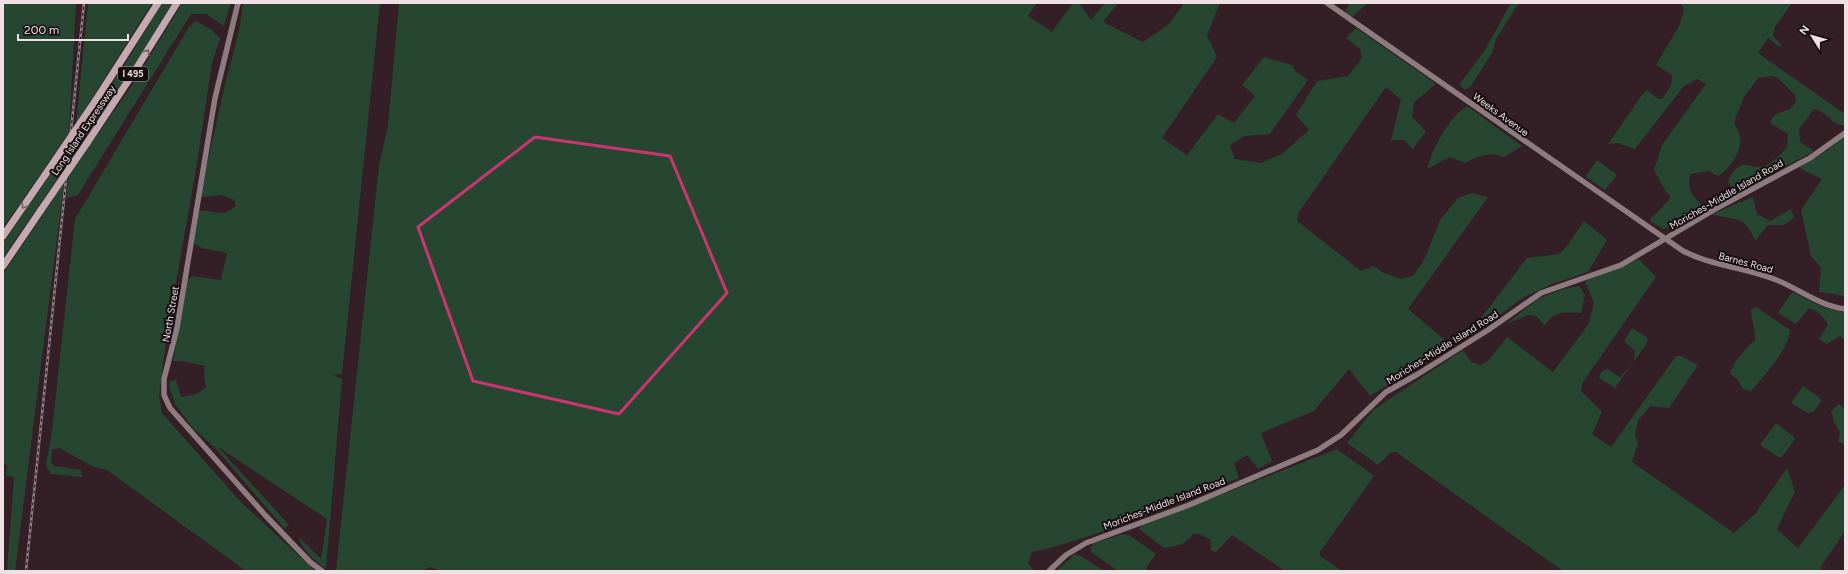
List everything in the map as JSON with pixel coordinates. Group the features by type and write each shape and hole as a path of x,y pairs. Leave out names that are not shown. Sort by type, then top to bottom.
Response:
{"highway":[{"name":"Long Island Expressway","path":"3,236 96,100 158,3"},
{"name":"Long Island Expressway","path":"3,266 136,69 177,3"}],"street":[{"name":"North Street","path":"238,3 215,98 178,328 163,387 166,400 178,418 265,515 306,557 322,571"},
{"name":"Weeks Avenue","path":"1327,3 1665,239"},
{"name":"Moriches-Middle Island Road","path":"1050,571 1066,555 1086,543 1189,505 1308,456 1341,435 1386,392 1418,374 1488,330 1536,296 1621,265 1717,208 1813,155 1845,133"},
{"name":"Barnes Road","path":"1665,239 1691,255 1720,265 1773,279 1819,302 1845,309"}],"highlighted area":[{"path":"535,137 670,156 727,293 619,414 473,381 418,227"}],"green space":[{"path":"3,3 76,3 69,133 3,228"},
{"path":"88,3 152,3 76,124"},
{"path":"162,3 173,3 154,36 71,159 73,141 122,69"},
{"path":"182,3 231,3 224,26 206,14 191,14 78,195 66,198 69,175 133,84"},
{"path":"243,3 380,3 342,374 333,375 342,379 326,568 308,554 302,546 298,536 321,559 327,519 218,447 289,525 284,528 216,449 192,427 175,404 169,386 170,381 176,380 181,397 196,394 206,388 204,376 205,366 182,361 173,361 188,279 193,276 221,280 227,253 202,248 194,244 199,211 222,213 231,210 236,206 234,200 222,195 201,197 225,84 239,31"},
{"path":"399,3 1037,3 1028,16 1052,32 1073,3 1079,3 1091,20 1105,3 1118,3 1103,22 1143,42 1169,24 1184,3 1220,3 1207,35 1217,57 1162,138 1187,155 1218,114 1234,123 1255,96 1242,85 1264,57 1292,65 1296,72 1308,80 1270,134 1244,136 1230,145 1235,159 1261,163 1282,154 1309,130 1296,115 1317,81 1348,76 1362,58 1360,49 1346,38 1356,28 1436,84 1414,102 1412,117 1426,131 1413,149 1404,140 1391,140 1401,100 1386,87 1299,212 1297,221 1361,271 1374,266 1382,272 1401,279 1414,275 1425,258 1440,220 1458,198 1472,193 1488,197 1408,309 1447,342 1443,349 1370,396 1349,369 1314,411 1261,433 1272,461 1258,469 1247,455 1234,463 1239,478 1111,528 1032,552 1028,563 1034,571 441,571 430,567 421,571 336,571 379,165 388,126"},
{"path":"1350,3 1368,3 1352,17 1345,12"},
{"path":"1511,3 1519,3 1496,39 1492,53 1471,86 1465,90 1459,85 1485,50"},
{"path":"1681,3 1792,3 1775,27 1773,36 1782,46 1780,47 1768,38 1758,53 1845,114 1845,126 1837,124 1822,112 1814,109 1799,129 1800,142 1814,151 1739,191 1736,191 1728,183 1731,175 1738,167 1742,165 1760,167 1768,165 1787,147 1788,134 1770,123 1775,115 1789,110 1796,102 1795,95 1778,78 1771,76 1758,78 1744,97 1734,122 1740,135 1740,142 1737,153 1731,164 1718,176 1709,171 1691,174 1689,180 1690,189 1694,197 1705,208 1688,222 1663,229 1651,222 1650,218 1658,212 1671,197 1666,192 1654,170 1662,145 1706,84 1697,79 1684,86 1635,149 1618,143 1608,144 1647,90 1657,98 1662,99 1670,87 1672,75 1656,65 1679,26 1684,10"},
{"path":"196,21 212,30 220,39 212,63 196,169 167,334 159,395 162,413 239,500 315,571 246,571 107,470 94,467 59,448 52,450 51,463 55,466 81,470 82,477 51,474 46,466 52,431 75,219 189,27"},
{"path":"1467,106 1522,146 1504,157 1489,154 1465,163 1450,157 1427,169 1442,134 1460,111"},
{"path":"1845,135 1845,296 1819,292 1821,268 1811,256 1801,210 1822,179 1801,169 1800,167 1828,150"},
{"path":"66,151 64,169 3,258 3,243"},
{"path":"1597,160 1616,174 1615,178 1605,190 1586,177"},
{"path":"64,183 15,571 7,571 14,477 6,476 7,466 3,462 3,274"},
{"path":"1753,197 1757,214 1770,221 1791,209 1794,218 1784,225 1768,225 1755,241 1751,232 1743,222 1712,214"},
{"path":"1584,221 1607,240 1588,272 1552,284 1524,297 1476,332 1474,327 1527,258 1559,254 1567,246"},
{"path":"1639,259 1656,277 1583,382 1581,391 1602,412 1592,434 1611,447 1676,356 1681,356 1698,365 1669,408 1650,406 1638,421 1635,435 1638,443 1632,462 1734,533 1755,514 1787,468 1795,492 1777,529 1798,548 1845,485 1845,531 1820,568 1823,571 1563,571 1396,452 1391,452 1378,465 1347,443 1373,410 1463,350 1471,362 1481,365 1489,360 1507,337 1553,372 1588,325 1594,303 1585,281"},
{"path":"1579,286 1585,295 1581,313 1558,314 1550,319 1541,330 1544,324 1536,316 1528,315 1506,324 1538,299 1563,289"},
{"path":"1792,292 1820,306 1845,313 1845,341 1840,336 1827,344 1819,339 1828,325 1823,316 1812,309 1809,308 1796,324 1778,313"},
{"path":"1756,307 1790,330 1789,337 1781,354 1751,391 1743,389 1737,379 1730,374 1740,356 1755,340 1751,309"},
{"path":"1632,328 1648,338 1647,343 1634,361 1635,351 1624,341"},
{"path":"1632,364 1615,388 1599,378 1601,372 1607,369 1620,377"},
{"path":"1803,386 1819,397 1821,402 1813,412 1808,413 1791,403"},
{"path":"1839,404 1845,409 1845,444 1838,442 1840,432 1834,422 1831,411"},
{"path":"1776,423 1795,439 1780,458 1760,445"},
{"path":"1337,449 1374,476 1320,552 1320,556 1342,571 1285,571 1232,535 1216,552 1211,550 1211,540 1200,534 1193,534 1184,543 1173,547 1164,548 1139,529 1141,526"},
{"path":"1123,534 1129,535 1156,554 1146,568 1148,571 1118,571 1091,552 1091,547 1094,543"},
{"path":"1075,554 1081,556 1104,571 1056,571"}],"railway":[{"path":"26,571 84,3"}]}
